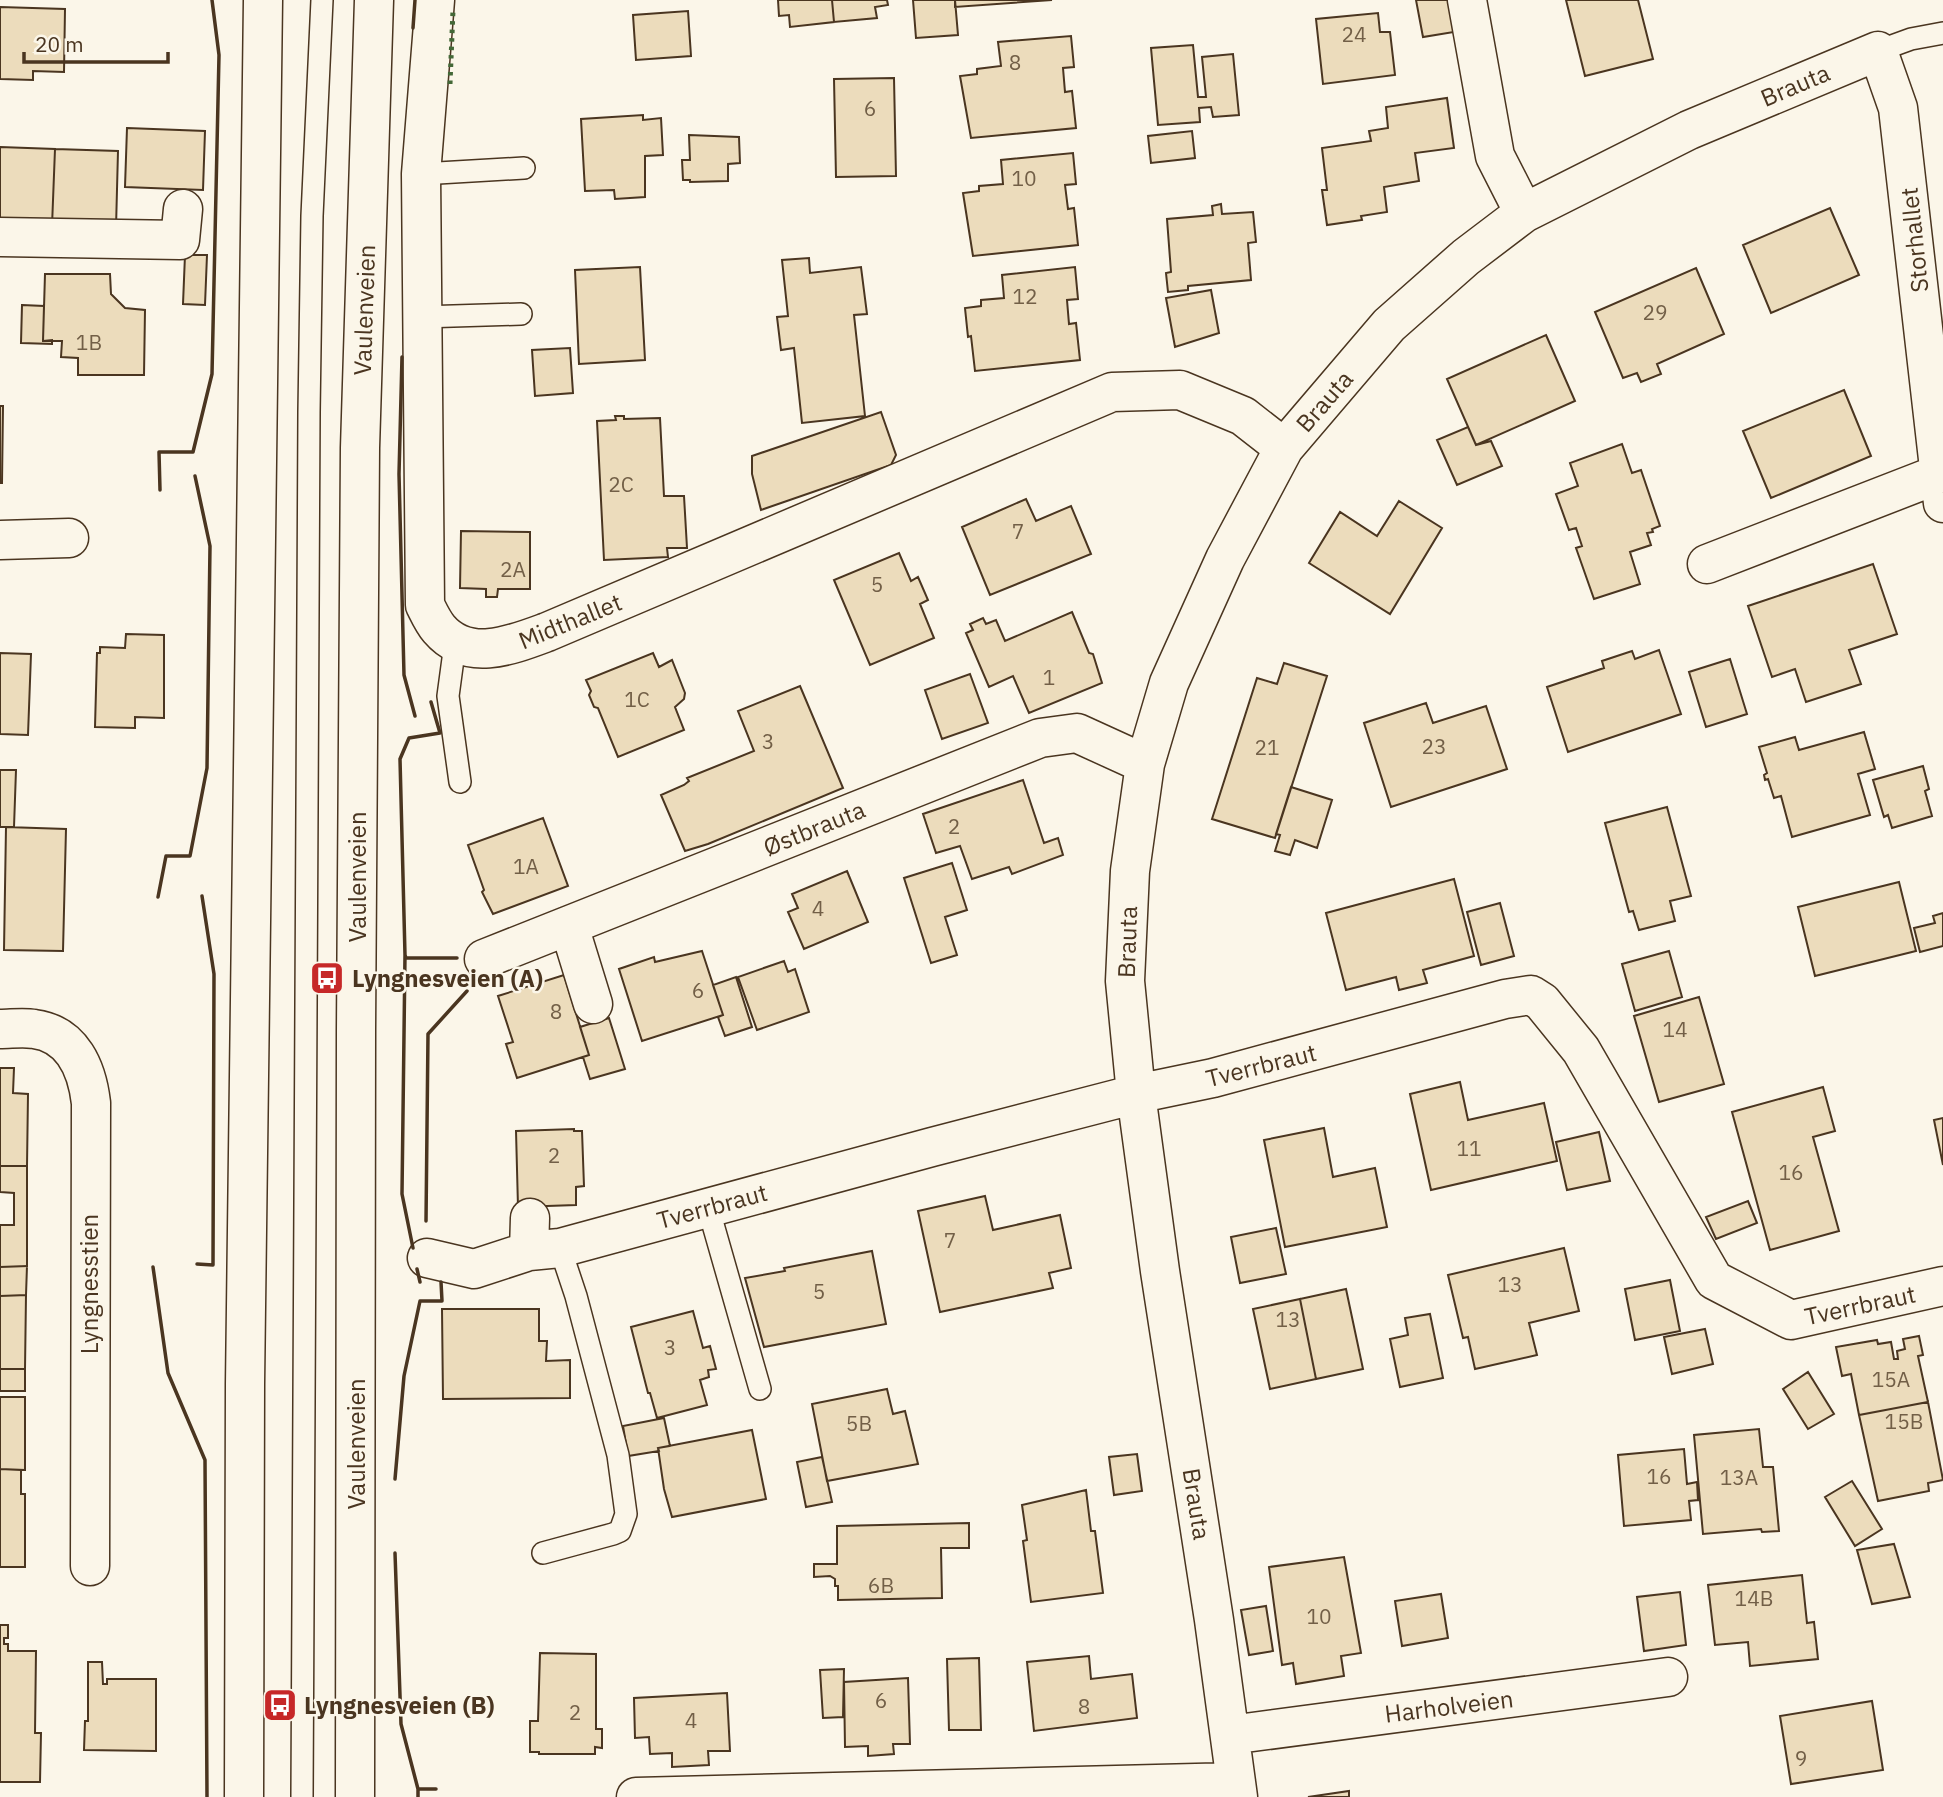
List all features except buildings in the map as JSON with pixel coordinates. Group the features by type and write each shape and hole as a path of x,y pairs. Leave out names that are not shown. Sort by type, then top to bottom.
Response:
{"street":[{"path":"244,1797 245,1384 263,0"},
{"name":"Vaulenveien","path":"355,1797 360,462 374,0"},
{"path":"435,0 421,174 425,605 438,628 455,644"},
{"path":"1467,0 1495,156 1524,213"},
{"name":"Brauta","path":"1237,1790 1136,1094 1125,981 1130,871 1145,764 1168,683 1225,559 1284,448 1389,325 1466,257 1524,213 1689,130 1878,51"},
{"name":"Storhallet","path":"1707,564 1941,488 1898,108 1878,51"},
{"path":"0,236 180,240 183,209"},
{"name":"Midthallet","path":"455,644 482,650 514,644 547,632 1112,392 1180,390 1243,416 1284,448"},
{"path":"0,540 69,538"},
{"name":"Østbrauta","path":"484,959 1040,738 1077,733 1145,764"},
{"path":"569,926 593,1003"},
{"name":"Tverrbraut","path":"427,1258 474,1269 540,1239 708,1207 1136,1094 1213,1078 1505,999 1531,995 1542,1002 1581,1050 1714,1280 1791,1320 1943,1286"},
{"name":"Lyngnesstien","path":"18,1029 56,1037 72,1049 83,1065 89,1083 90,1566"},
{"name":"Harholveien","path":"1230,1735 1668,1677"},
{"path":"636,1797 1237,1790"}],"lane":[{"path":"302,1797 309,412 312,216 322,0"},
{"path":"1878,51 1911,39 1943,33"},
{"path":"421,174 524,168"},
{"path":"421,317 521,314"},
{"path":"455,644 447,696 460,782"},
{"path":"708,1207 761,1389"},
{"path":"540,1239 576,1296 618,1455 626,1514 620,1531 543,1553"}],"hedge":[{"path":"450,84 453,10"}],"wall":[{"path":"160,490 159,452 193,452 212,374 219,55 212,0"},
{"path":"413,28 415,0"},
{"path":"402,357 399,474 404,675 415,716"},
{"path":"158,897 166,856 190,856 207,768 210,546 195,476"},
{"path":"413,1248 402,1194 405,955 400,759 409,738 440,733 431,702"},
{"path":"197,1264 213,1265 214,974 202,896"},
{"path":"405,955 406,958 457,958"},
{"path":"426,1221 428,1034 467,991"},
{"path":"153,1267 168,1373 205,1460 207,1797"},
{"path":"417,1269 420,1282"},
{"path":"395,1479 404,1376 420,1301 442,1301 441,1282"},
{"path":"395,1553 401,1724 418,1797"},
{"path":"418,1789 436,1789"}],"place":[{"name":"Lyngnesveien (A)","path":"327,978"},
{"name":"Lyngnesveien (B)","path":"280,1705"}]}
